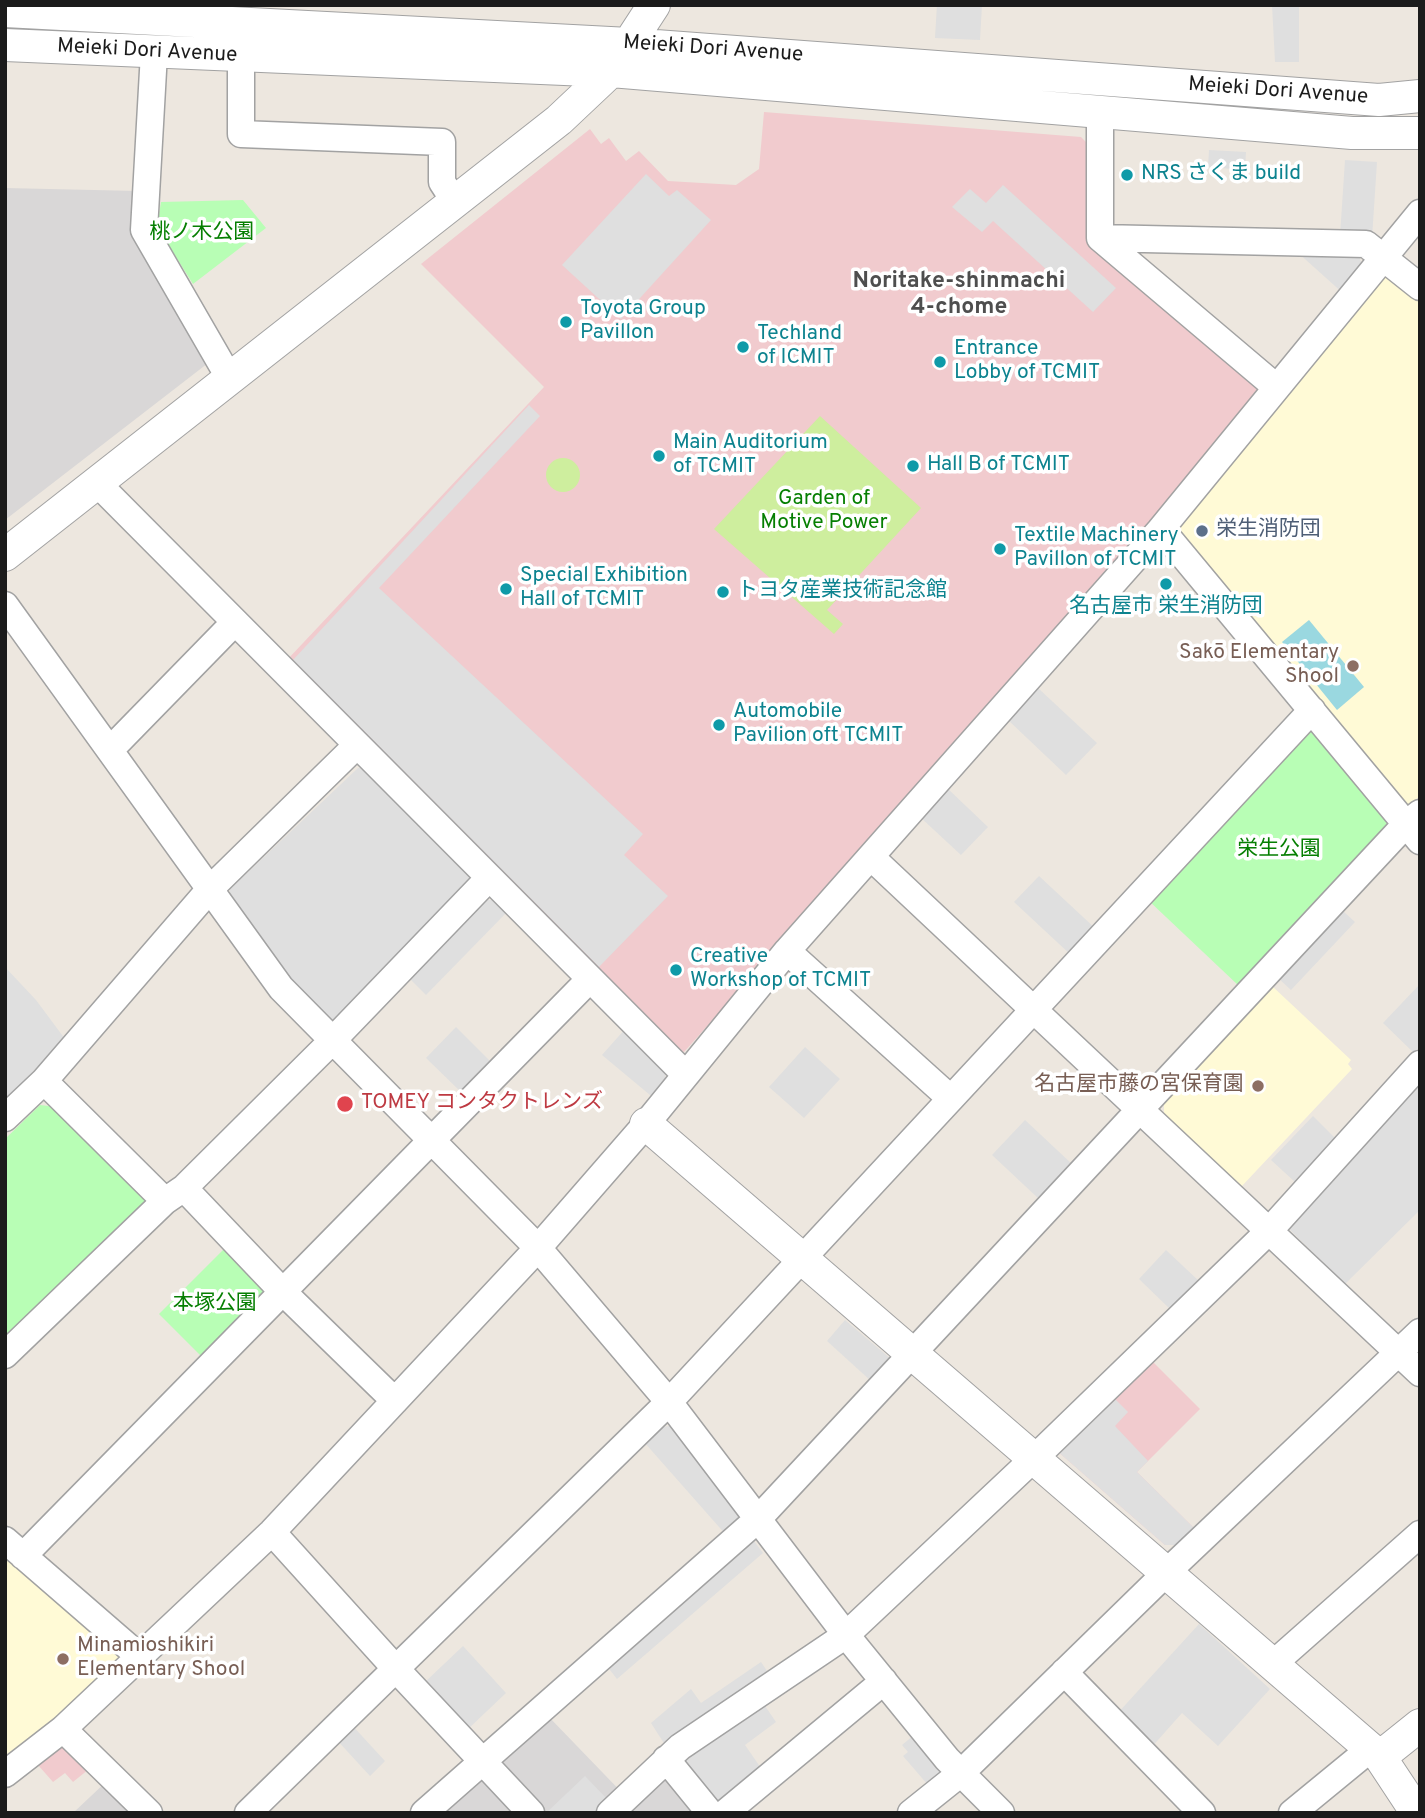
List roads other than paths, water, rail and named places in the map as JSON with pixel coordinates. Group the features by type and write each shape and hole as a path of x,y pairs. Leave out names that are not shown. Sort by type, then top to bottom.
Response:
{"street":[{"path":"5,555 559,120 611,71 654,5"},
{"name":"Meieki Dori Avenue","path":"5,11 315,16 629,44 1379,100 1420,96"},
{"name":"Meieki Dori Avenue","path":"5,45 611,71 1352,133 1420,134"},
{"path":"154,53 144,230 230,379"},
{"path":"241,56 241,134 442,142 442,182 455,201"},
{"path":"1100,113 1100,238 1276,387"},
{"path":"5,1774 63,1729 272,1532 538,1248 646,1124 787,951 1161,529 1420,212"},
{"path":"1100,238 1366,244 1420,287"},
{"path":"97,483 686,1075"},
{"path":"424,1813 758,1519 1140,1110 1415,826 1312,710 1161,529"},
{"path":"5,605 281,988 538,1248 669,1402 846,1635 947,1759 1000,1813"},
{"path":"110,750 234,622"},
{"path":"248,1813 669,1402 1312,710"},
{"path":"5,1118 44,1081 211,889 356,746"},
{"path":"871,858 1420,1373"},
{"path":"5,1355 333,1040 489,878"},
{"path":"787,951 950,1098"},
{"path":"140,1657 14,1548 283,1292 590,979"},
{"path":"610,1813 680,1747 846,1635 1269,1231 1420,1064"},
{"path":"44,1081 283,1292 395,1401"},
{"path":"646,1124 1375,1753 1418,1813"},
{"path":"911,1813 961,1773 1167,1572 1420,1332"},
{"path":"272,1532 531,1813"},
{"path":"1273,1664 1420,1534"},
{"path":"1064,1672 1202,1813"},
{"path":"725,1813 884,1681"},
{"path":"1292,1813 1375,1753 1420,1725"},
{"path":"63,1729 149,1813"},
{"path":"666,1759 710,1813"}],"water":[{"path":"1309,620 1364,687 1337,710 1282,642"}],"place":[{"name":"NRS さくま build","path":"1127,175"},
{"name":"Toyota Group Pavillon","path":"566,322"},
{"name":"Techland of ICMIT","path":"743,347"},
{"name":"Entrance Lobby of TCMIT","path":"940,362"},
{"name":"Main Auditorium of TCMIT","path":"659,456"},
{"name":"Hall B of TCMIT","path":"913,466"},
{"name":"栄生消防団","path":"1202,531"},
{"name":"Textile Machinery Pavillon of TCMIT","path":"1000,549"},
{"name":"名古屋市 栄生消防団","path":"1166,584"},
{"name":"Special Exhibition Hall of TCMIT","path":"506,589"},
{"name":"トヨタ産業技術記念館","path":"723,592"},
{"name":"Sakō Elementary Shool","path":"1353,666"},
{"name":"Automobile Pavilion oft TCMIT","path":"719,725"},
{"name":"Creative Workshop of TCMIT","path":"676,970"},
{"name":"名古屋市藤の宮保育園","path":"1258,1086"},
{"name":"TOMEY コンタクトレンズ","path":"345,1104"},
{"name":"Minamioshikiri Elementary Shool","path":"63,1659"}],"district":[{"name":"Noritake-shinmachi 4-chome","path":"959,295"}],"park label":[{"name":"桃ノ木公園","path":"202,234"},
{"name":"Garden of Motive Power","path":"824,512"},
{"name":"栄生公園","path":"1279,851"},
{"name":"本塚公園","path":"215,1305"}]}
